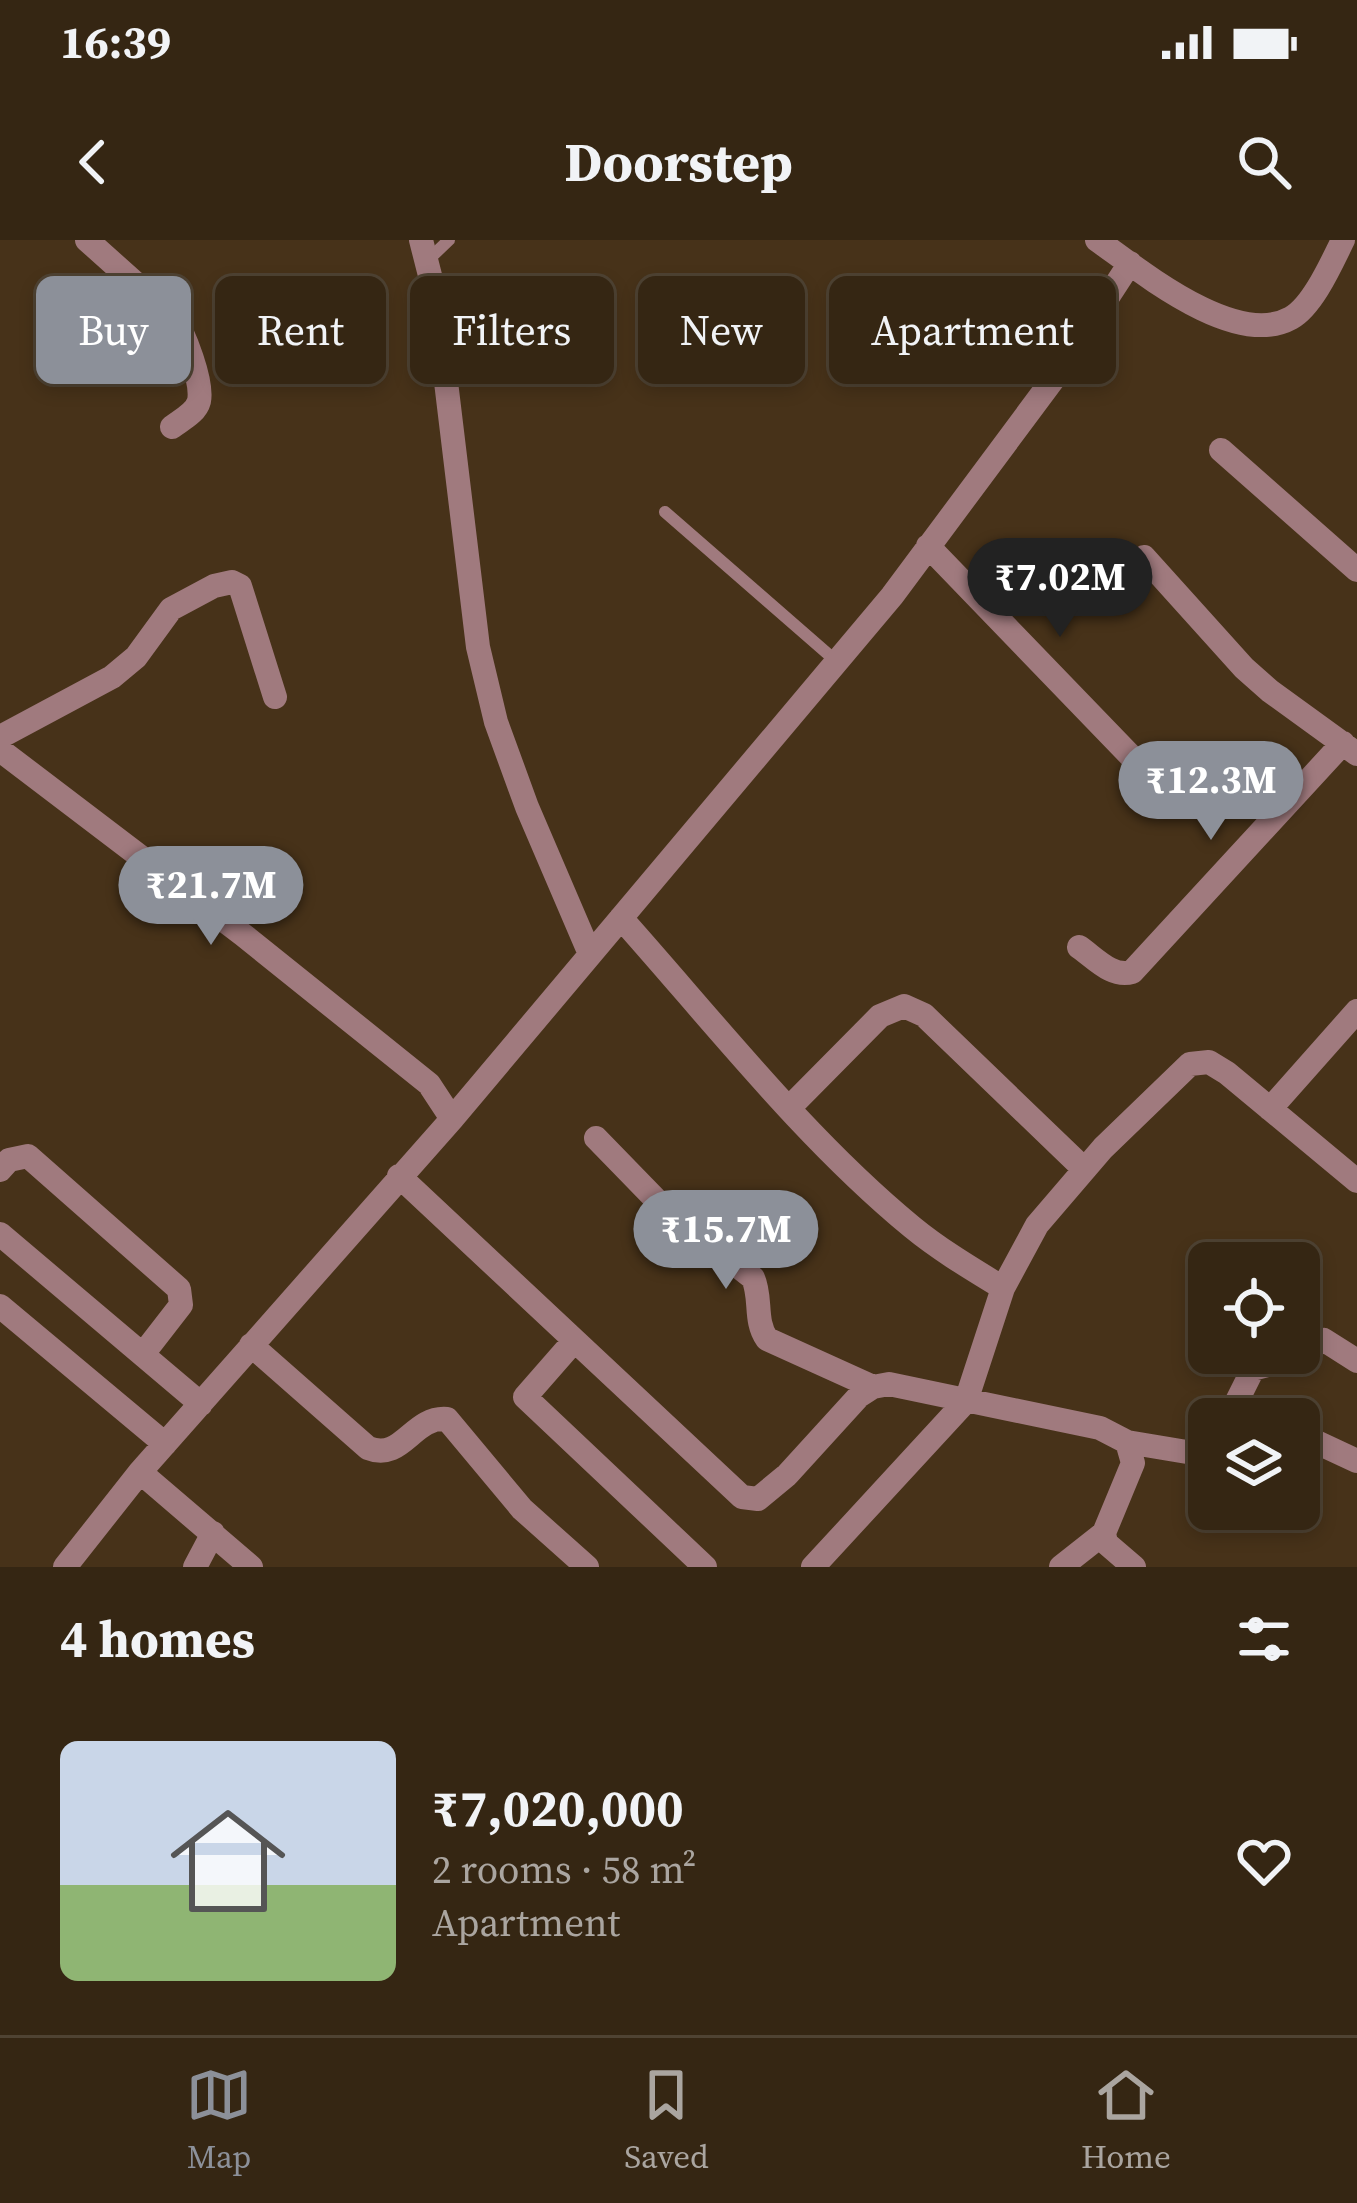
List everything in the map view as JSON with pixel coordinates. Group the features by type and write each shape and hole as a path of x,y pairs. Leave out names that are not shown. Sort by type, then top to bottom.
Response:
{"street":[{"path":"87,240 182,330 200,397 195,409 172,427"},
{"path":"1097,240 1207,314 1249,326 1291,318 1318,288 1343,240"},
{"path":"424,250 436,299 478,647 496,722 527,807 590,954"},
{"path":"65,1567 140,1472 452,1119 836,662 1064,366 1130,263"},
{"path":"1221,450 1357,570"},
{"path":"928,546 1148,775"},
{"path":"1079,947 1111,970 1132,973 1350,748 1244,668 1144,557"},
{"path":"0,737 112,677 136,658 171,609 232,581 240,586 275,697"},
{"path":"0,750 429,1084 452,1119"},
{"path":"621,918 790,1107 911,1226 1004,1288"},
{"path":"790,1107 880,1016 904,1006 924,1016 1084,1169"},
{"path":"1270,1109 1357,1011"},
{"path":"813,1567 966,1401 1004,1288 1037,1225 1084,1169 1190,1064 1200,1061 1217,1066 1357,1181"},
{"path":"596,1138 667,1211 745,1268 759,1290 760,1324 767,1339 874,1387"},
{"path":"0,1170 8,1160 28,1156 178,1288 181,1305 143,1354"},
{"path":"399,1176 742,1497 758,1499 787,1475 859,1396 889,1384 1100,1428 1127,1442 1188,1452"},
{"path":"0,1234 201,1404"},
{"path":"0,1306 165,1444"},
{"path":"1244,1398 1253,1369 1290,1360 1320,1340 1333,1343 1357,1361"},
{"path":"574,1341 525,1397 705,1567"},
{"path":"251,1345 368,1448 395,1450 423,1421 447,1418 522,1510 587,1567"},
{"path":"1061,1567 1104,1533 1133,1462 1127,1442"},
{"path":"1320,1444 1357,1461"},
{"path":"140,1472 251,1567"},
{"path":"195,1567 213,1533"},
{"path":"1104,1533 1106,1543 1134,1567"}],"lane":[{"path":"424,250 449,240"},
{"path":"665,512 836,662"}]}
